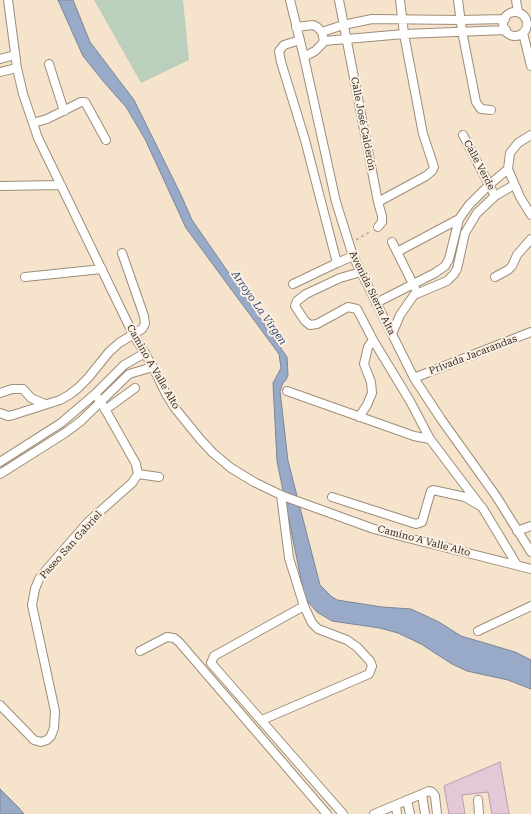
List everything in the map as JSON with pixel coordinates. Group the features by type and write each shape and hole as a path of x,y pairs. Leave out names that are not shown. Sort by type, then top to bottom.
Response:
{"street":[{"name":"Camino A Valle Alto","path":"8,0 16,68 38,138 133,334 153,367 174,407 204,443 231,468 254,482 282,496 374,529 517,564 531,569"},
{"name":"Avenida Sierra Alta","path":"290,0 336,202 353,256 414,378 445,425 496,496 531,552"},
{"name":"Calle José Calderón","path":"339,0 382,216 380,224"},
{"path":"378,202 426,176 432,171 434,166 424,134 404,34 400,0"},
{"path":"458,0 462,31 476,102 481,109 491,110"},
{"path":"516,0 518,12"},
{"path":"512,12 518,12 524,15 527,26 523,33 518,35 509,34 504,24 505,19 512,12"},
{"path":"322,32 343,25 372,19 505,19"},
{"path":"296,27 312,25 317,27 322,32 324,41"},
{"path":"304,57 315,51 324,41 404,34 506,30"},
{"path":"523,33 531,66"},
{"path":"300,40 284,45 280,52 281,62 305,140 337,263"},
{"path":"0,59 15,56"},
{"path":"49,64 64,111"},
{"path":"0,72 16,68"},
{"path":"33,123 47,119 81,102 85,102 106,140"},
{"name":"Calle Verde","path":"463,135 495,196"},
{"path":"531,135 518,143 514,148 510,154 508,169 514,185 531,215"},
{"path":"397,252 458,219 469,205 489,185 508,169"},
{"path":"0,186 61,185"},
{"path":"392,334 405,306 411,298 417,293 447,281 454,274 459,261 463,240 468,227 477,213 495,196 514,185"},
{"path":"376,303 441,270 445,266 449,259 458,219"},
{"path":"495,277 512,266 517,256 531,239"},
{"path":"392,242 417,293"},
{"path":"0,413 8,416 13,415 60,400 78,388 109,352 142,329 145,324 122,253"},
{"path":"293,284 353,256"},
{"path":"449,259 459,261"},
{"path":"25,277 102,269"},
{"path":"361,272 340,278 306,294 297,301 295,306 305,321 313,325 348,308 357,309 373,340 410,401 430,439 482,508 517,564"},
{"name":"Privada Jacarandas","path":"414,378 531,332"},
{"path":"359,417 367,405 372,393 371,382 364,364 368,348 373,340"},
{"path":"0,462 61,423 95,394 124,365 145,353"},
{"path":"124,365 129,374"},
{"path":"0,474 65,433 81,421 129,374 153,367"},
{"path":"106,410 136,388"},
{"path":"0,393 12,389 23,389 31,398 44,404"},
{"path":"287,391 414,436 430,439"},
{"path":"95,394 106,410 136,464 138,474 159,477"},
{"path":"37,438 42,447"},
{"name":"Paseo San Gabriel","path":"0,705 34,740 41,742 47,740 51,736 54,728 55,711 32,605 35,589 39,579 88,522 132,483 138,474"},
{"path":"332,497 416,524 422,522 431,492 433,490 465,497 482,508"},
{"path":"262,720 369,674 372,666 370,661 357,647 347,640 318,629 312,623 304,606 289,558 282,496"},
{"path":"517,531 531,526"},
{"path":"304,606 214,656 211,663 343,814"},
{"path":"478,631 531,606"},
{"path":"140,651 167,637 174,638 179,642 327,814"},
{"path":"374,814 385,812 396,805 429,791 435,796 437,814"},
{"path":"422,794 425,814"},
{"path":"407,800 410,814"},
{"path":"478,800 479,814"},
{"path":"396,805 398,814"}],"path":[{"path":"349,244 380,224"}],"green space":[{"path":"94,0 183,0 189,60 141,83"}],"water":[{"path":"58,0 73,0 90,42 134,100 192,220 287,357 288,375 280,391 288,461 320,585 337,600 382,607 411,609 439,622 461,636 515,652 531,660 531,689 508,680 467,671 452,664 421,644 398,633 380,628 332,621 317,612 308,602 304,594 277,461 273,383 281,368 279,354 186,228 145,139 126,107 83,56"},
{"path":"0,789 18,807 24,814 0,814"}],"building":[{"path":"500,762 509,814 492,814 488,792 462,795 465,814 449,814 444,786"}],"water label":[{"name":"Arroyo La Virgen","path":"259,308"}]}
